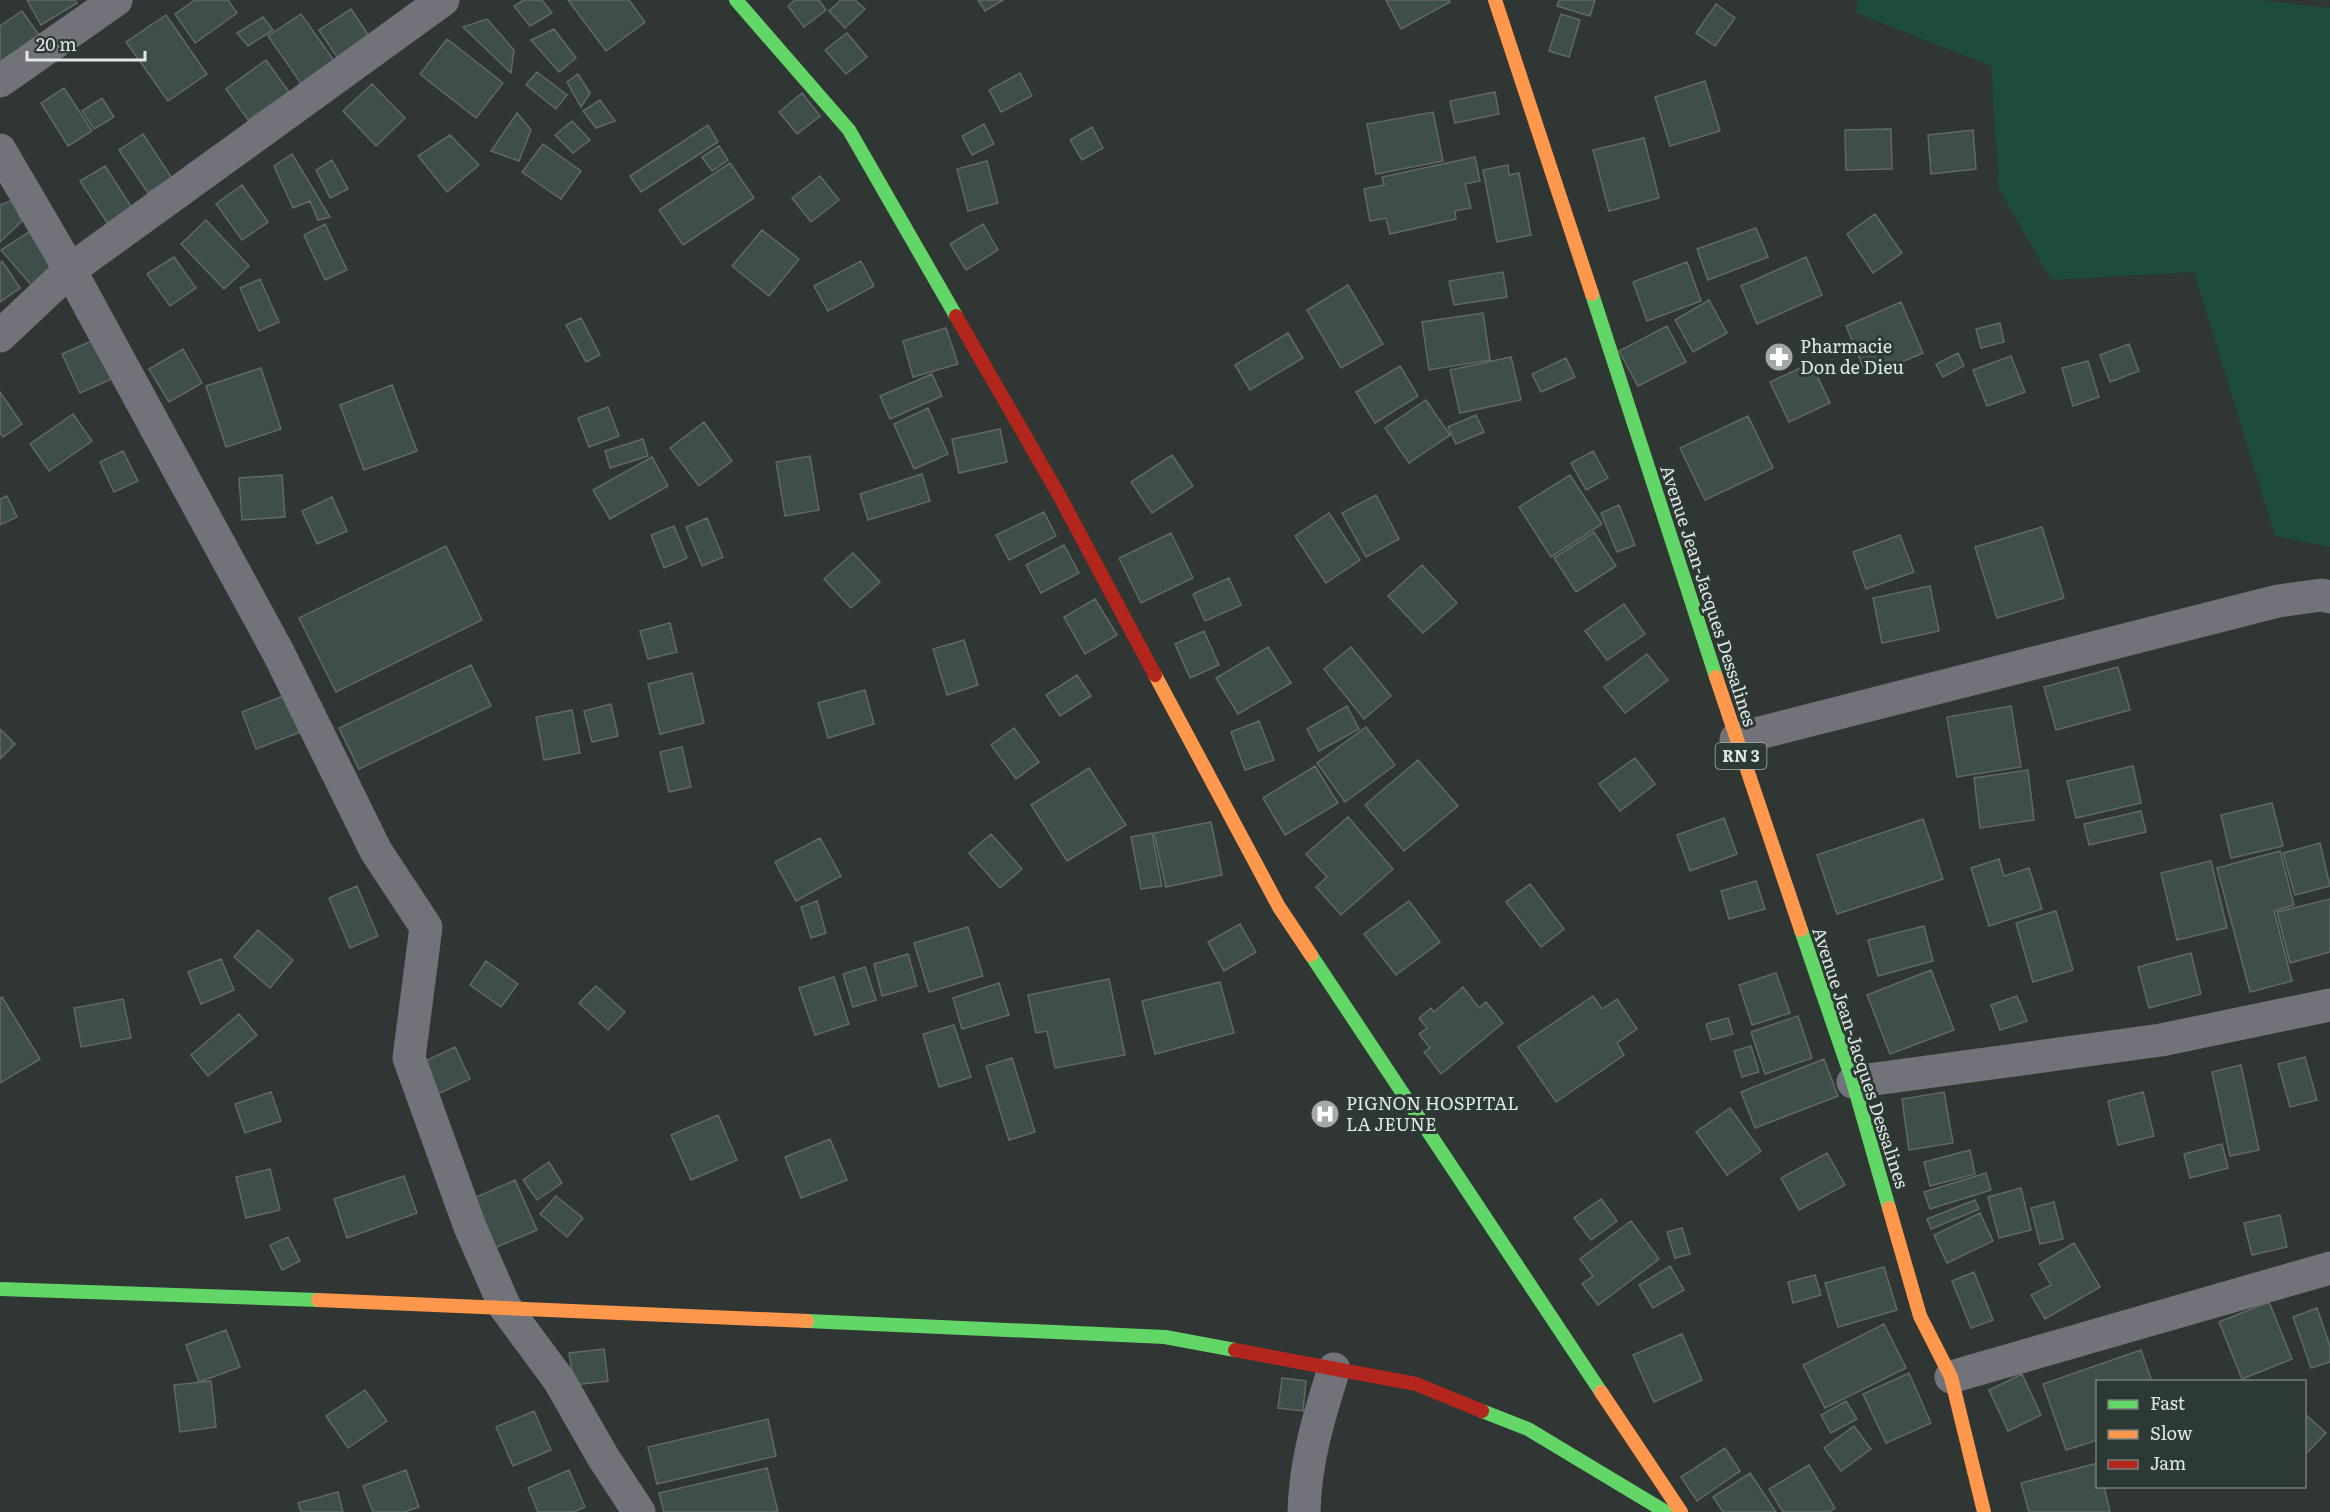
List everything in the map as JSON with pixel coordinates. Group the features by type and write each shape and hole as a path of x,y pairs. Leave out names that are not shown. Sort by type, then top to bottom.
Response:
{"street":[{"path":"0,81 116,0"},
{"path":"0,336 70,270 443,0"},
{"path":"736,0 849,130 1059,495 1280,907 1681,1512"},
{"name":"Avenue Jean-Jacques Dessalines","path":"1502,3 1736,740 1853,1082 1920,1316 1951,1377 1984,1512"},
{"path":"0,150 70,270 278,652 376,851 426,927 409,1058 470,1227 505,1307 559,1380 603,1457 639,1512"},
{"path":"1736,740 2278,601 2322,595 2330,597"},
{"path":"1853,1082 2161,1040 2330,1005"},
{"path":"1951,1377 2330,1268"},
{"path":"0,1289 505,1307 1165,1337 1416,1384 1528,1429 1666,1512"},
{"path":"1304,1512 1314,1430 1334,1369"}],"green space":[{"path":"1857,0 2260,0 2330,8 2330,547 2275,536 2194,272 2051,280 1999,189 1991,66 1856,13"}],"building":[{"path":"27,0 75,0 77,3 41,25"},
{"path":"195,0 228,0 237,13 195,43 175,14"},
{"path":"524,0 542,0 552,13 530,26 514,6"},
{"path":"568,0 629,0 645,22 606,51"},
{"path":"795,0 819,0 826,10 804,27 788,6"},
{"path":"841,0 855,0 865,9 845,28 829,11"},
{"path":"978,0 1003,0 985,11"},
{"path":"1386,0 1449,0 1450,2 1401,29"},
{"path":"1559,0 1595,0 1590,16 1557,6"},
{"path":"1716,4 1735,18 1715,46 1696,33"},
{"path":"351,9 369,36 337,57 319,30"},
{"path":"22,11 43,41 0,70 0,26"},
{"path":"301,14 335,62 302,85 268,36"},
{"path":"1561,14 1580,20 1569,57 1549,51"},
{"path":"166,15 207,74 168,101 126,42"},
{"path":"263,17 273,30 248,46 237,33"},
{"path":"487,19 514,50 511,73 463,27"},
{"path":"554,29 576,58 559,72 531,40"},
{"path":"847,33 867,57 846,74 825,50"},
{"path":"447,39 503,83 476,118 420,74"},
{"path":"266,60 289,92 248,120 226,89"},
{"path":"537,72 567,95 556,109 526,85"},
{"path":"1020,73 1032,96 1001,112 989,90"},
{"path":"578,74 590,93 581,107 567,82"},
{"path":"1705,81 1720,131 1670,146 1655,97"},
{"path":"372,84 405,118 376,146 343,111"},
{"path":"64,88 92,131 68,146 41,103"},
{"path":"1495,92 1499,114 1455,123 1450,101"},
{"path":"802,93 820,116 797,134 779,112"},
{"path":"102,98 114,117 94,129 82,111"},
{"path":"600,100 615,121 596,128 583,111"},
{"path":"1433,112 1443,161 1376,174 1367,124"},
{"path":"517,113 531,130 519,161 491,151"},
{"path":"572,121 590,140 573,153 555,135"},
{"path":"984,124 994,144 972,155 962,136"},
{"path":"708,125 718,142 641,192 630,176"},
{"path":"1092,127 1103,148 1082,160 1070,140"},
{"path":"1891,129 1892,169 1846,170 1845,130"},
{"path":"1973,130 1976,169 1931,174 1928,135"},
{"path":"143,134 172,178 148,193 119,150"},
{"path":"450,135 479,165 447,192 418,156"},
{"path":"1644,138 1659,198 1609,211 1593,150"},
{"path":"543,144 581,171 561,199 522,172"},
{"path":"719,146 728,160 712,171 702,157"},
{"path":"292,154 330,217 318,220 310,201 293,208 274,166"},
{"path":"1475,157 1480,181 1465,184 1471,208 1455,211 1456,219 1390,234 1386,218 1370,221 1364,189 1384,185 1382,177"},
{"path":"332,160 348,189 330,198 316,170"},
{"path":"987,161 998,203 968,211 957,169"},
{"path":"730,163 754,198 683,245 659,210"},
{"path":"1508,165 1509,175 1519,173 1531,235 1497,242 1483,170"},
{"path":"105,166 134,211 110,227 80,181"},
{"path":"820,176 839,200 811,222 792,198"},
{"path":"242,185 268,222 242,240 216,204"},
{"path":"13,200 22,221 0,242 0,205"},
{"path":"1875,214 1902,253 1873,273 1847,234"},
{"path":"206,220 249,266 224,289 181,244"},
{"path":"325,224 347,270 325,280 304,235"},
{"path":"983,224 998,250 966,270 950,244"},
{"path":"1756,228 1768,257 1708,280 1697,249"},
{"path":"32,230 59,266 33,287 1,250"},
{"path":"762,230 799,259 769,296 732,266"},
{"path":"174,257 196,288 170,306 147,274"},
{"path":"1806,257 1822,295 1757,324 1741,286"},
{"path":"2,261 20,288 0,302 0,263"},
{"path":"861,261 874,286 828,311 814,286"},
{"path":"1687,262 1701,301 1647,321 1633,282"},
{"path":"1503,272 1507,297 1454,305 1449,281"},
{"path":"260,279 279,322 259,331 240,288"},
{"path":"1348,285 1383,344 1341,368 1307,310"},
{"path":"1709,300 1727,333 1693,352 1675,320"},
{"path":"1901,302 1923,353 1867,376 1846,326"},
{"path":"1483,313 1490,360 1429,370 1422,322"},
{"path":"581,318 600,355 586,362 566,325"},
{"path":"2000,323 2004,342 1981,348 1976,329"},
{"path":"1667,326 1686,362 1638,386 1619,351"},
{"path":"946,328 958,364 913,377 903,341"},
{"path":"1288,333 1303,358 1250,390 1235,365"},
{"path":"101,337 118,376 80,393 62,354"},
{"path":"2129,344 2139,371 2110,382 2100,355"},
{"path":"183,349 202,383 169,402 149,369"},
{"path":"1958,353 1964,366 1943,377 1936,364"},
{"path":"2011,356 2025,392 1987,406 1973,370"},
{"path":"1511,357 1521,400 1460,413 1450,370"},
{"path":"1566,358 1575,377 1541,392 1532,374"},
{"path":"2088,361 2099,397 2073,406 2062,368"},
{"path":"1811,363 1830,403 1789,422 1770,382"},
{"path":"1400,366 1418,396 1375,423 1356,392"},
{"path":"261,368 281,429 226,447 206,386"},
{"path":"932,374 942,396 890,419 880,396"},
{"path":"392,385 417,451 364,470 340,405"},
{"path":"0,392 22,424 3,437 0,433"},
{"path":"1426,400 1450,435 1409,463 1385,428"},
{"path":"608,407 619,436 589,447 578,418"},
{"path":"928,408 948,454 914,469 894,424"},
{"path":"73,414 92,441 49,471 30,444"},
{"path":"1476,415 1484,432 1456,444 1448,427"},
{"path":"1748,416 1773,468 1705,500 1680,448"},
{"path":"704,422 732,461 699,486 670,448"},
{"path":"1000,429 1007,462 959,473 952,439"},
{"path":"643,439 648,456 610,468 605,451"},
{"path":"123,451 138,481 114,492 100,462"},
{"path":"1593,451 1608,478 1586,490 1571,463"},
{"path":"1172,455 1193,486 1152,513 1131,482"},
{"path":"810,456 819,510 785,516 776,462"},
{"path":"652,457 668,486 610,519 593,490"},
{"path":"922,474 930,501 868,520 860,494"},
{"path":"282,475 285,517 242,520 239,478"},
{"path":"1570,475 1602,524 1551,557 1519,507"},
{"path":"1376,495 1399,539 1366,557 1342,513"},
{"path":"7,496 17,517 0,525 0,499"},
{"path":"332,497 347,531 317,544 302,511"},
{"path":"1619,505 1635,545 1617,552 1601,513"},
{"path":"1044,512 1056,536 1009,560 996,535"},
{"path":"1329,513 1360,560 1326,583 1295,536"},
{"path":"707,518 723,557 702,566 686,527"},
{"path":"674,526 687,558 664,568 651,535"},
{"path":"2042,527 2064,598 1997,618 1975,547"},
{"path":"1594,532 1616,566 1576,592 1554,558"},
{"path":"1171,533 1193,578 1141,603 1119,558"},
{"path":"1900,535 1914,572 1866,589 1853,552"},
{"path":"1064,545 1079,573 1041,593 1026,565"},
{"path":"446,546 482,620 336,692 299,618"},
{"path":"853,553 880,582 851,608 824,579"},
{"path":"1422,565 1457,603 1423,633 1388,596"},
{"path":"1229,578 1241,605 1205,621 1193,594"},
{"path":"1930,586 1939,631 1882,643 1873,598"},
{"path":"1095,599 1117,635 1085,654 1064,617"},
{"path":"1624,604 1645,634 1607,660 1585,631"},
{"path":"670,623 677,652 648,659 640,631"},
{"path":"1204,631 1219,665 1190,678 1175,644"},
{"path":"964,640 978,685 947,695 933,649"},
{"path":"1268,647 1291,683 1238,714 1216,678"},
{"path":"1351,647 1391,696 1364,719 1324,669"},
{"path":"1647,654 1668,680 1625,713 1604,687"},
{"path":"471,665 491,706 359,769 339,728"},
{"path":"2118,667 2130,710 2056,730 2044,687"},
{"path":"692,673 704,723 660,734 648,684"},
{"path":"1077,675 1091,696 1060,716 1046,695"},
{"path":"865,690 874,724 828,738 818,703"},
{"path":"289,694 303,731 256,749 242,712"},
{"path":"611,704 618,736 592,742 584,711"},
{"path":"1347,706 1359,729 1319,751 1307,729"},
{"path":"2011,706 2021,767 1957,777 1947,717"},
{"path":"572,710 580,753 544,760 536,717"},
{"path":"1259,721 1274,760 1245,770 1231,732"},
{"path":"1366,727 1395,765 1345,802 1317,763"},
{"path":"1014,728 1039,762 1016,779 991,745"},
{"path":"0,729 15,744 0,759"},
{"path":"682,747 691,787 669,792 660,752"},
{"path":"1635,758 1655,784 1620,811 1599,784"},
{"path":"1418,760 1458,806 1404,851 1365,805"},
{"path":"1315,766 1338,803 1285,835 1263,798"},
{"path":"2133,766 2141,803 2076,818 2067,781"},
{"path":"1089,768 1126,825 1067,861 1031,805"},
{"path":"2028,770 2034,820 1980,828 1974,778"},
{"path":"2272,803 2283,846 2231,858 2221,815"},
{"path":"2141,811 2146,832 2089,845 2084,824"},
{"path":"1348,817 1393,869 1341,915 1316,887 1327,877 1306,854"},
{"path":"1724,818 1737,854 1690,871 1677,835"},
{"path":"1923,819 1943,879 1837,914 1817,855"},
{"path":"1211,822 1222,875 1166,887 1154,833"},
{"path":"1152,833 1162,886 1141,889 1131,837"},
{"path":"991,834 1022,869 1000,888 969,853"},
{"path":"820,838 841,876 796,901 775,862"},
{"path":"2320,843 2330,886 2295,895 2283,853"},
{"path":"2280,851 2294,905 2274,911 2292,981 2250,992 2217,868"},
{"path":"1999,859 2004,876 2029,868 2042,909 1989,926 1971,868"},
{"path":"2211,861 2227,928 2177,940 2161,873"},
{"path":"1756,881 1765,909 1729,919 1721,891"},
{"path":"1530,884 1564,929 1541,947 1506,902"},
{"path":"357,886 378,936 350,948 329,898"},
{"path":"2330,899 2330,952 2290,963 2277,912"},
{"path":"817,901 826,933 811,938 801,907"},
{"path":"1409,901 1440,942 1396,975 1364,934"},
{"path":"2056,911 2073,970 2033,982 2016,923"},
{"path":"1240,924 1256,952 1224,971 1208,942"},
{"path":"1924,926 1933,961 1878,976 1868,940"},
{"path":"968,927 983,976 929,992 914,943"},
{"path":"258,930 293,960 270,988 234,957"},
{"path":"2191,953 2201,994 2149,1008 2138,967"},
{"path":"908,954 917,986 882,996 874,964"},
{"path":"221,959 234,990 201,1004 188,972"},
{"path":"486,961 518,984 501,1007 470,985"},
{"path":"865,967 876,1000 853,1007 843,974"},
{"path":"1931,970 1954,1030 1890,1054 1867,995"},
{"path":"1776,973 1790,1013 1752,1025 1739,985"},
{"path":"834,977 849,1024 815,1035 799,988"},
{"path":"1109,979 1125,1055 1055,1068 1047,1031 1036,1033 1028,995"},
{"path":"1220,982 1234,1033 1155,1054 1142,1001"},
{"path":"999,983 1009,1015 962,1029 953,998"},
{"path":"596,986 625,1012 608,1030 579,1003"},
{"path":"1463,987 1479,1008 1486,1002 1503,1023 1441,1074 1424,1052 1430,1048 1419,1034 1427,1028 1419,1018 1431,1008 1434,1012"},
{"path":"1593,996 1602,1009 1617,999 1637,1029 1617,1043 1624,1055 1556,1102 1518,1047"},
{"path":"2017,996 2027,1021 2000,1030 1991,1005"},
{"path":"2,997 40,1059 0,1083 0,998"},
{"path":"123,999 131,1038 81,1047 74,1008"},
{"path":"239,1014 257,1035 208,1076 191,1055"},
{"path":"1798,1016 1812,1058 1765,1074 1751,1032"},
{"path":"1728,1018 1733,1034 1711,1040 1706,1024"},
{"path":"954,1025 971,1077 939,1087 923,1034"},
{"path":"1751,1046 1759,1072 1742,1077 1734,1051"},
{"path":"455,1047 470,1079 438,1094 423,1062"},
{"path":"2305,1057 2317,1100 2290,1107 2278,1064"},
{"path":"1012,1058 1035,1132 1009,1140 986,1066"},
{"path":"1824,1059 1838,1096 1755,1128 1741,1092"},
{"path":"2241,1065 2259,1150 2230,1156 2212,1072"},
{"path":"271,1092 281,1121 245,1133 235,1104"},
{"path":"1944,1092 1953,1143 1909,1150 1902,1099"},
{"path":"2143,1092 2154,1136 2118,1145 2108,1101"},
{"path":"1730,1108 1761,1151 1727,1175 1696,1132"},
{"path":"718,1115 737,1160 691,1180 671,1135"},
{"path":"830,1139 847,1180 801,1198 785,1157"},
{"path":"2222,1144 2228,1168 2190,1178 2184,1154"},
{"path":"1970,1150 1975,1174 1930,1186 1924,1162"},
{"path":"1827,1153 1845,1185 1799,1210 1781,1178"},
{"path":"549,1162 562,1183 537,1200 523,1180"},
{"path":"270,1169 280,1210 246,1218 236,1177"},
{"path":"1986,1173 1991,1190 1930,1209 1924,1192"},
{"path":"404,1176 417,1213 347,1238 334,1199"},
{"path":"515,1180 537,1230 492,1249 470,1200"},
{"path":"2021,1188 2031,1230 1999,1238 1988,1197"},
{"path":"556,1196 583,1218 567,1237 540,1214"},
{"path":"1601,1199 1617,1221 1591,1240 1574,1218"},
{"path":"1975,1200 1979,1209 1931,1229 1927,1219"},
{"path":"2054,1202 2063,1239 2040,1244 2031,1208"},
{"path":"1980,1213 1993,1241 1947,1263 1934,1235"},
{"path":"2280,1215 2287,1247 2252,1255 2244,1223"},
{"path":"1631,1221 1659,1259 1598,1305 1582,1284 1593,1276 1580,1259"},
{"path":"1682,1228 1690,1254 1675,1258 1667,1232"},
{"path":"288,1237 300,1261 282,1270 270,1245"},
{"path":"2074,1243 2100,1287 2045,1319 2031,1295 2051,1285 2039,1264"},
{"path":"1670,1266 1684,1290 1653,1308 1639,1285"},
{"path":"1884,1267 1897,1310 1838,1327 1825,1283"},
{"path":"1974,1272 1993,1320 1971,1328 1952,1281"},
{"path":"1815,1275 1821,1295 1793,1303 1788,1282"},
{"path":"2269,1302 2292,1359 2242,1379 2219,1322"},
{"path":"2317,1308 2330,1346 2330,1362 2311,1368 2293,1317"},
{"path":"1884,1324 1906,1368 1825,1408 1803,1365"},
{"path":"226,1330 240,1367 199,1382 186,1345"},
{"path":"1682,1334 1702,1380 1654,1402 1633,1355"},
{"path":"604,1349 608,1381 574,1385 569,1353"},
{"path":"2141,1350 2151,1380 2096,1380 2096,1441 2066,1450 2043,1384"},
{"path":"1909,1373 1931,1423 1886,1443 1863,1394"},
{"path":"2022,1374 2041,1415 2008,1431 1989,1390"},
{"path":"1282,1378 1306,1381 1303,1411 1278,1408"},
{"path":"211,1381 216,1427 180,1432 174,1385"},
{"path":"365,1390 387,1421 348,1448 326,1416"},
{"path":"1846,1401 1857,1419 1831,1433 1821,1415"},
{"path":"534,1411 551,1450 513,1466 496,1427"},
{"path":"2306,1415 2326,1433 2306,1454"},
{"path":"768,1419 776,1456 657,1484 648,1447"},
{"path":"1854,1426 1871,1449 1841,1471 1824,1448"},
{"path":"1725,1448 1740,1471 1697,1501 1681,1477"},
{"path":"2096,1464 2096,1488 2104,1488 2110,1512 2029,1512 2021,1483"},
{"path":"1809,1465 1835,1508 1829,1512 1783,1512 1769,1489"},
{"path":"767,1468 778,1512 664,1512 659,1493"},
{"path":"406,1470 419,1507 404,1512 373,1512 363,1486"},
{"path":"569,1470 585,1507 574,1512 538,1512 528,1488"},
{"path":"1750,1473 1776,1512 1723,1512 1713,1497"},
{"path":"338,1492 343,1512 301,1512 298,1503"}],"traffic: fast":[{"path":"736,0 849,130 956,316"},
{"path":"1592,294 1716,677"},
{"path":"1801,930 1853,1082 1889,1208"},
{"path":"1311,955 1601,1392"},
{"path":"0,1289 318,1300"},
{"path":"807,1321 1165,1337 1235,1350"},
{"path":"1482,1411 1528,1429 1666,1512"}],"traffic: slow":[{"path":"1495,0 1592,294"},
{"path":"1155,675 1279,907 1311,955"},
{"path":"1716,677 1801,930"},
{"path":"1889,1208 1920,1316 1951,1377 1984,1512"},
{"path":"318,1300 807,1321"},
{"path":"1601,1392 1681,1512"}],"traffic: jam":[{"path":"956,316 1059,495 1155,675"},
{"path":"1235,1350 1416,1384 1482,1411"}],"place":[{"name":"Pharmacie Don de Dieu","path":"1779,357"},
{"name":"PIGNON HOSPITAL LA JEUNE","path":"1325,1114"}]}
